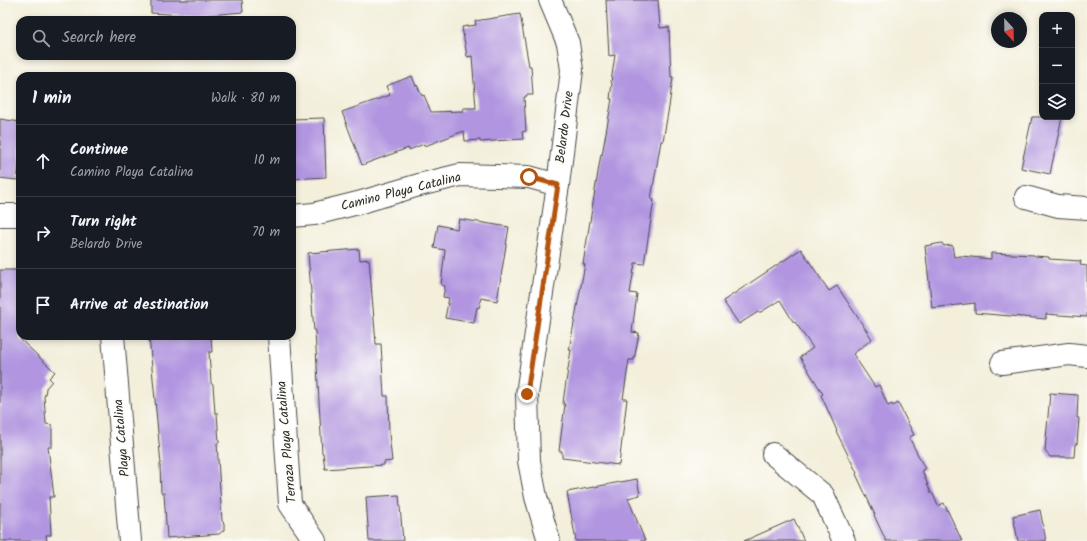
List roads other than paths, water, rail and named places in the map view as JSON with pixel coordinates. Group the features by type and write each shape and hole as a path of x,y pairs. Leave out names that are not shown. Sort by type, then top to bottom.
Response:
{"street":[{"name":"Belardo Drive","path":"549,541 536,497 529,461 527,394 558,185 572,70 568,43 550,0"},
{"name":"Camino Playa Catalina","path":"296,216 314,214 460,175 529,177 558,185"},
{"path":"1026,197 1058,206 1087,208"},
{"path":"0,215 16,215"},
{"name":"Playa Catalina","path":"113,340 130,541"},
{"name":"Terraza Playa Catalina","path":"279,340 290,504 315,541"},
{"path":"1002,363 1069,354 1087,356"},
{"path":"773,454 822,495 844,541"}]}
